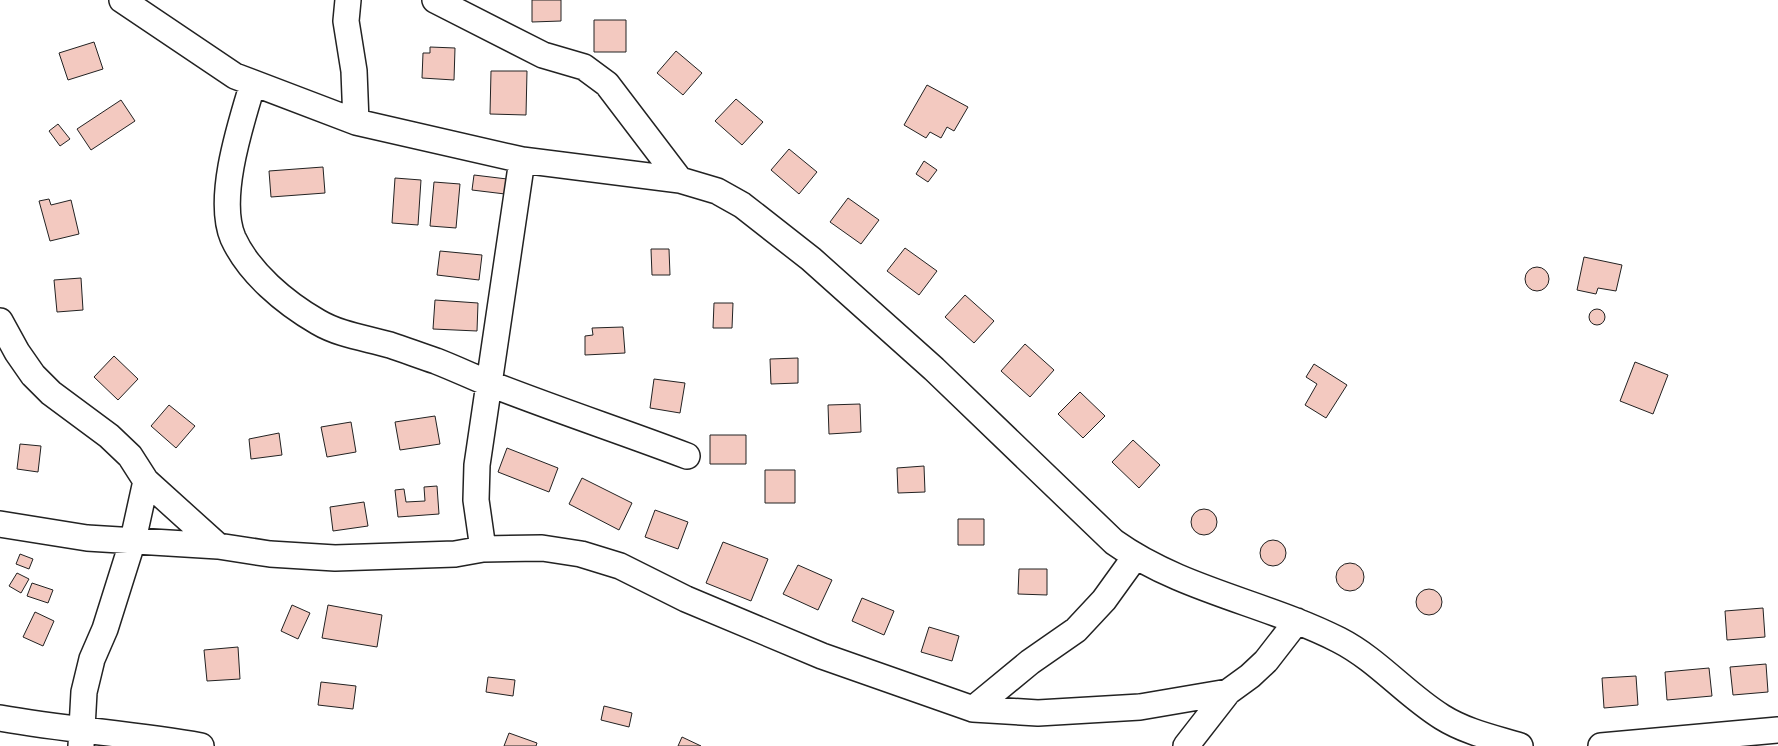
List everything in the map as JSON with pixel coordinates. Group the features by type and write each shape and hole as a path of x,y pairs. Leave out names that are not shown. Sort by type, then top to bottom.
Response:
{"street":[{"path":"122,0 235,76 356,122 522,160 680,180 717,192 742,205 811,259 934,369 1114,542 1135,557 1184,580 1297,621 1360,651 1443,718 1480,734 1520,746"},
{"path":"348,0 346,21 354,70 356,122"},
{"path":"435,0 543,54 584,66 607,84 680,180"},
{"path":"253,83 236,142 228,195 228,217 233,238 248,262 282,298 319,323 345,334 391,346 436,361 488,383 687,456"},
{"path":"483,548 476,500 477,465 522,160"},
{"path":"0,321 17,352 33,374 51,393 109,436 130,456 146,481 218,546"},
{"path":"82,738 84,692 92,659 105,629 133,540 146,481"},
{"path":"0,524 87,538 218,546 270,554 335,558 455,554 483,548 542,548 581,554 620,566 686,599 822,656 973,710 1038,714 1140,707 1228,692"},
{"path":"973,710 1030,662 1076,630 1104,600 1135,557"},
{"path":"1186,746 1228,692 1250,676 1266,661 1297,621"},
{"path":"0,718 82,738 142,735 201,746"},
{"path":"1601,746 1778,730"}],"building":[{"path":"532,0 561,0 561,21 532,22"},
{"path":"594,20 626,20 626,52 594,52"},
{"path":"94,42 103,69 68,80 59,53"},
{"path":"430,47 455,48 454,80 422,78 423,53 430,53"},
{"path":"676,51 702,73 683,95 657,73"},
{"path":"491,71 527,71 526,115 490,114"},
{"path":"927,85 968,107 954,131 947,127 941,138 930,132 926,138 904,125"},
{"path":"736,99 763,122 742,145 715,121"},
{"path":"121,100 135,121 91,150 77,129"},
{"path":"58,124 70,139 60,146 49,131"},
{"path":"789,149 817,172 799,194 771,170"},
{"path":"924,161 937,170 928,182 916,174"},
{"path":"323,167 325,193 271,197 269,171"},
{"path":"474,175 507,179 505,194 472,190"},
{"path":"395,178 421,180 418,225 392,223"},
{"path":"434,182 460,184 456,228 430,226"},
{"path":"848,198 879,220 861,244 830,222"},
{"path":"49,199 51,205 71,200 79,234 50,241 39,201"},
{"path":"905,248 937,271 919,295 887,271"},
{"path":"651,249 669,249 670,275 652,275"},
{"path":"440,251 482,255 479,280 437,275"},
{"path":"1584,257 1622,265 1616,291 1598,288 1596,294 1577,290"},
{"path":"1537,267 1542,268 1548,274 1548,284 1542,290 1537,291 1532,290 1526,284 1525,279 1526,274 1532,268"},
{"path":"81,278 83,310 57,312 54,280"},
{"path":"965,295 994,321 974,343 945,317"},
{"path":"435,300 478,303 477,331 433,329"},
{"path":"714,303 733,303 732,328 713,328"},
{"path":"1597,309 1605,317 1597,325 1589,317"},
{"path":"623,327 625,353 585,355 585,336 593,335 592,328"},
{"path":"1025,344 1054,370 1030,397 1001,371"},
{"path":"114,356 138,379 118,400 94,377"},
{"path":"798,358 798,383 771,384 770,359"},
{"path":"1635,362 1668,375 1653,414 1620,401"},
{"path":"1314,364 1347,385 1326,418 1305,405 1317,384 1306,377"},
{"path":"654,379 685,383 680,413 650,408"},
{"path":"1080,392 1105,416 1083,438 1058,414"},
{"path":"860,404 861,432 829,434 828,405"},
{"path":"169,405 195,426 176,448 151,426"},
{"path":"435,416 440,444 400,450 395,422"},
{"path":"351,422 356,452 327,457 321,427"},
{"path":"279,433 282,455 251,459 249,439"},
{"path":"710,435 746,435 746,464 710,464"},
{"path":"1133,440 1160,465 1139,488 1112,462"},
{"path":"20,444 41,446 38,472 17,469"},
{"path":"507,448 558,468 549,492 498,472"},
{"path":"924,466 925,492 898,493 897,468"},
{"path":"765,470 795,470 795,503 765,503"},
{"path":"582,478 632,503 619,530 569,504"},
{"path":"437,486 439,514 398,517 395,490 404,489 406,502 425,501 424,487"},
{"path":"364,502 368,526 333,531 330,507"},
{"path":"1204,509 1213,513 1217,522 1213,531 1204,535 1195,531 1191,522 1195,513"},
{"path":"655,510 688,522 678,549 645,537"},
{"path":"958,519 984,519 984,545 958,545"},
{"path":"1273,540 1282,544 1286,553 1282,562 1273,566 1264,562 1260,553 1264,544"},
{"path":"723,542 768,559 751,601 706,583"},
{"path":"20,554 33,559 29,569 16,564"},
{"path":"1350,563 1360,567 1364,577 1360,587 1350,591 1340,587 1336,577 1340,567"},
{"path":"798,565 832,580 818,610 783,594"},
{"path":"1019,569 1047,569 1047,595 1018,594"},
{"path":"17,573 29,579 21,593 9,586"},
{"path":"32,583 53,590 48,603 27,596"},
{"path":"1429,589 1438,593 1442,602 1438,611 1429,615 1420,611 1416,602 1420,593"},
{"path":"862,598 894,611 884,635 852,621"},
{"path":"292,605 310,613 298,639 281,631"},
{"path":"328,605 382,615 377,647 322,638"},
{"path":"1763,608 1765,637 1727,640 1725,611"},
{"path":"35,612 54,621 43,646 23,637"},
{"path":"929,627 959,636 952,661 921,652"},
{"path":"238,647 240,679 207,681 204,650"},
{"path":"1766,664 1768,692 1733,695 1730,667"},
{"path":"1709,668 1712,696 1667,700 1665,672"},
{"path":"1636,676 1638,705 1604,708 1602,678"},
{"path":"488,677 515,680 513,696 486,692"},
{"path":"321,682 356,686 353,709 318,705"},
{"path":"604,706 632,713 629,727 601,720"},
{"path":"509,733 537,743 536,746 504,746"},
{"path":"682,737 701,746 678,746"}]}
